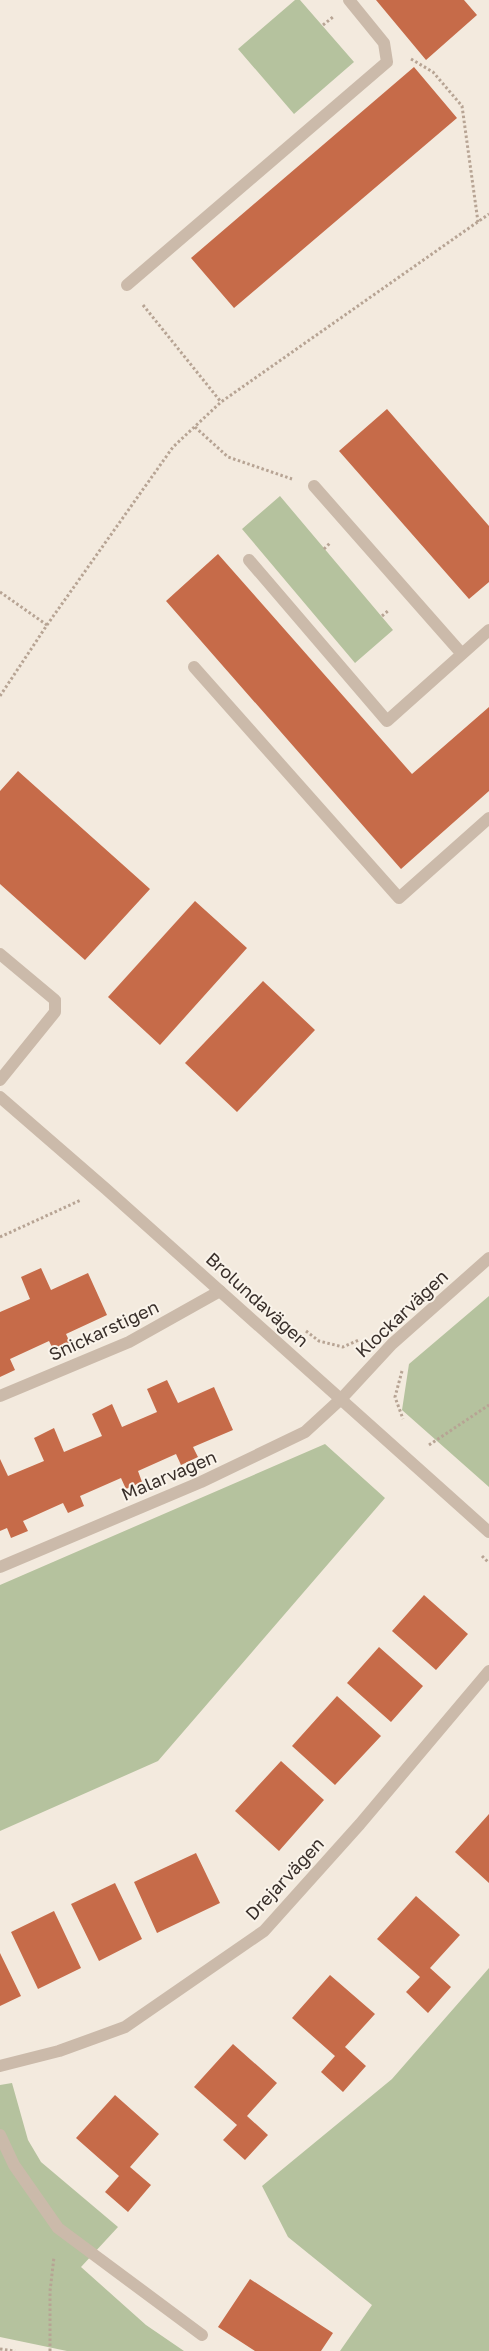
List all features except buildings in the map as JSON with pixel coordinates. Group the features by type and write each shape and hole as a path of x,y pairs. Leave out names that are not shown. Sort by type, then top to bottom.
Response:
{"street":[{"path":"127,285 387,62 384,43 349,0"},
{"path":"314,486 462,654"},
{"path":"249,560 387,721 489,630"},
{"path":"194,667 399,898 489,818"},
{"path":"0,954 55,1000 56,1012 0,1080"},
{"name":"Brolundavägen","path":"0,1097 342,1398 489,1532"},
{"name":"Klockarvägen","path":"342,1398 392,1344 489,1258"},
{"name":"Snickarstigen","path":"0,1396 129,1342 220,1291"},
{"name":"Malarvagen","path":"0,1567 201,1482 305,1432 342,1398"},
{"name":"Drejarvägen","path":"0,2066 59,2051 125,2027 264,1930 360,1824 489,1671"},
{"path":"0,2135 14,2165 58,2228 202,2335"}],"path":[{"path":"384,43 433,72 462,106 478,222"},
{"path":"0,696 47,625 173,447 221,402 489,214"},
{"path":"127,285 221,402"},
{"path":"195,427 228,457 314,486"},
{"path":"0,592 47,625"},
{"path":"0,1237 106,1189"},
{"path":"302,1329 319,1341 342,1347 363,1339 379,1328 406,1358 395,1397 404,1424"},
{"path":"412,1463 428,1446 489,1406"},
{"path":"422,1440 434,1452"},
{"path":"50,2351 50,2291 58,2228"},
{"path":"0,2349 14,2351"}],"green space":[{"path":"295,0 300,0 354,62 294,114 238,49"},
{"path":"280,496 393,630 355,663 242,529"},
{"path":"489,1296 489,1487 402,1410 409,1364"},
{"path":"325,1444 385,1498 158,1761 0,1831 0,1585"},
{"path":"489,1968 489,2351 340,2351 372,2305 288,2237 262,2186 392,2079"},
{"path":"12,2083 28,2140 41,2162 118,2227 81,2267 146,2325 184,2351 67,2351 0,2337 0,2085"}]}
